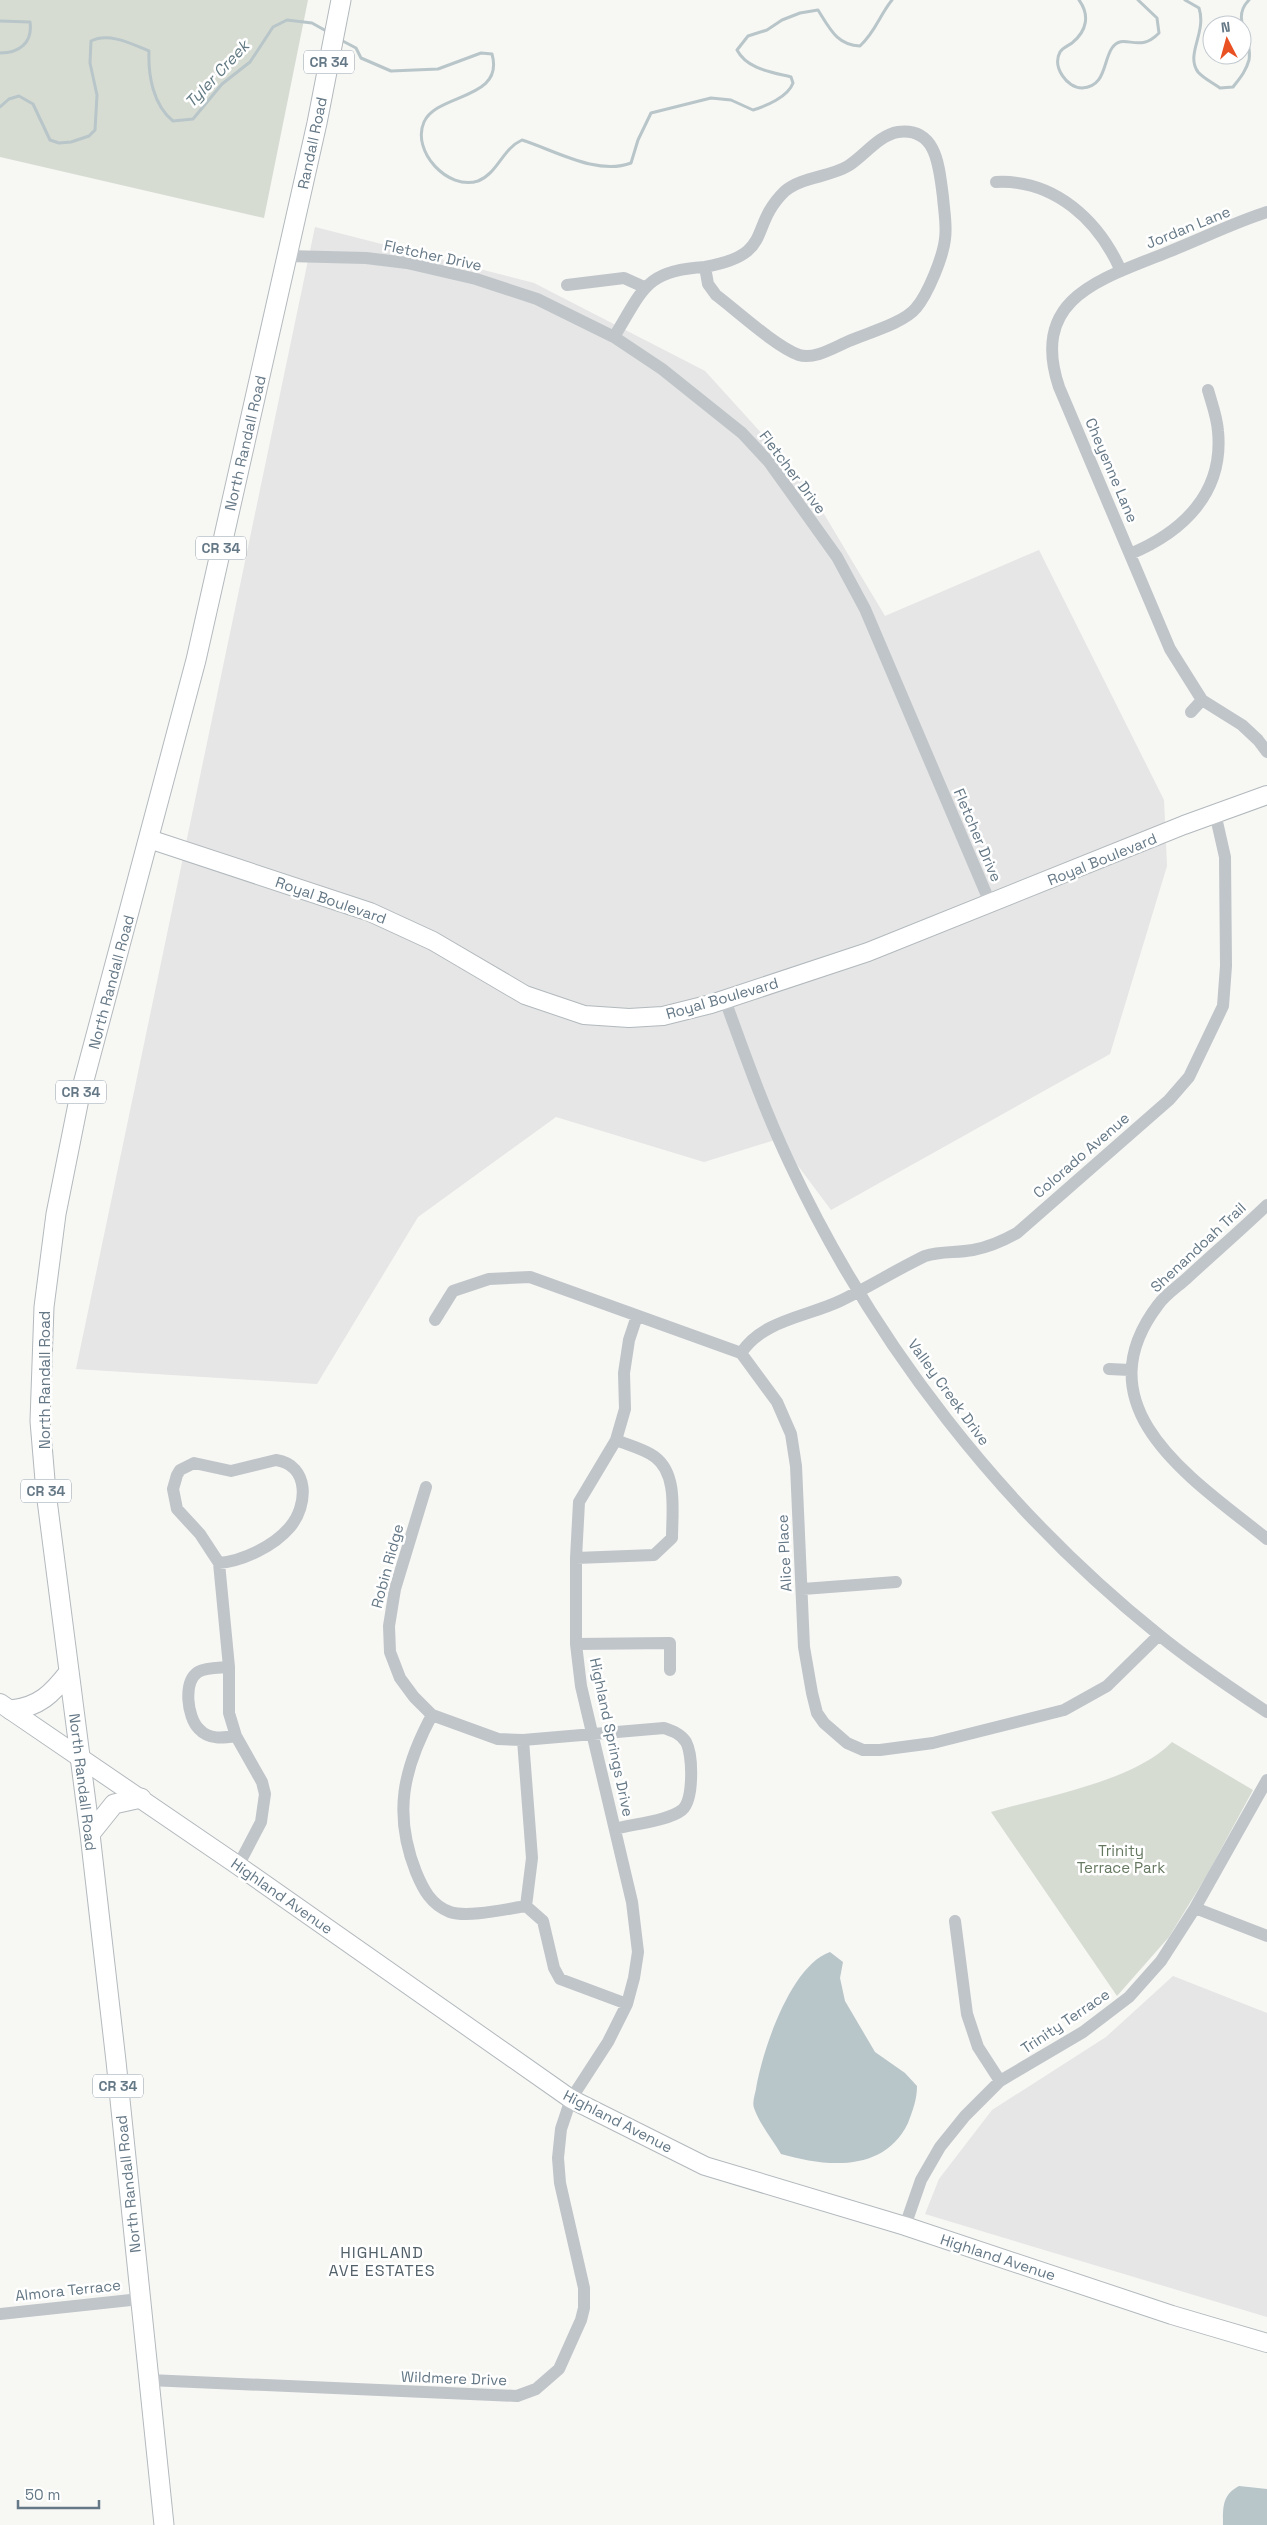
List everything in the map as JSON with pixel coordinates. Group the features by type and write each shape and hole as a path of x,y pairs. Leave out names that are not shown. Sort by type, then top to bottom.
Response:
{"main road":[{"name":"Randall Road","path":"287,256 317,123 341,0"},
{"name":"North Randall Road","path":"164,2525 90,1834 46,1492 40,1421 44,1307 56,1214 79,1099 196,660 287,256"},
{"name":"Royal Boulevard","path":"149,839 370,912 433,940 525,995 570,1011 605,1017 646,1018 684,1012 725,1000 868,952 1215,813 1267,795"},
{"path":"5,1706 29,1708 55,1690 69,1672"},
{"name":"Highland Avenue","path":"5,1706 141,1798 571,2099 705,2166 905,2226 1172,2315 1267,2343"},
{"path":"90,1834 114,1804 141,1798"}],"street":[{"path":"614,337 644,287 662,274 673,270 729,262 747,253 756,242 775,203 788,189 849,165 889,134 904,132 918,135 927,141 936,153 946,224 944,245 921,302 905,317 825,351 811,356 799,355 782,346 716,295 708,284 706,266"},
{"path":"996,182 1020,182 1050,192 1068,202 1086,216 1105,240 1121,272"},
{"name":"Jordan Lane","path":"1121,272 1267,212"},
{"name":"Fletcher Drive","path":"287,256 366,258 432,268 476,279 537,299 614,337 662,369 742,433 769,462 837,557 865,609 991,904"},
{"name":"Cheyenne Lane","path":"1121,272 1088,287 1071,300 1057,322 1053,333 1051,353 1059,387 1170,649 1202,700 1242,724 1267,752"},
{"path":"567,285 624,278 644,287"},
{"path":"1130,554 1158,542 1175,531 1189,518 1204,497 1215,472 1219,439 1208,390"},
{"path":"1191,712 1202,700"},
{"name":"Colorado Avenue","path":"741,1353 750,1340 769,1328 818,1310 925,1256 938,1252 972,1250 995,1245 1017,1233 1169,1100 1189,1077 1207,1043 1223,1006 1226,966 1225,857 1215,813"},
{"name":"Valley Creek Drive","path":"725,1000 760,1097 789,1162 860,1290 906,1363 975,1455 1023,1509 1091,1576 1159,1635 1267,1712"},
{"name":"Shenandoah Trail","path":"1267,1205 1158,1304 1138,1344 1130,1370 1131,1384 1140,1413 1158,1444 1178,1464 1267,1539"},
{"path":"436,1320 453,1291 489,1279 530,1277 741,1353"},
{"name":"Highland Springs Drive","path":"571,2099 608,2042 627,2004 638,1952 636,1925 581,1686 576,1644 576,1558 579,1502 616,1440 625,1409 624,1373 629,1340 637,1316"},
{"name":"Alice Place","path":"741,1353 777,1402 791,1434 796,1466 803,1589 804,1647 808,1675 817,1712 833,1733 862,1750 933,1742 1064,1710 1107,1686 1159,1635"},
{"path":"1109,1369 1130,1370"},
{"path":"576,1558 654,1555 672,1538 671,1489 665,1469 655,1457 616,1440"},
{"path":"219,1563 235,1560 254,1552 290,1528 301,1506 304,1487 303,1481 294,1468 282,1461 276,1460 243,1470 224,1470 194,1463 180,1470 174,1489 177,1509 200,1534 219,1563 229,1666 228,1705 236,1736 262,1782 265,1794 261,1822 238,1866"},
{"name":"Robin Ridge","path":"426,1488 395,1589 389,1626 390,1652 400,1678 414,1697 432,1715 498,1740 523,1740 664,1728 677,1732 689,1749 691,1793 683,1809 672,1815 615,1829"},
{"path":"803,1589 896,1582"},
{"path":"576,1644 670,1642 670,1670"},
{"path":"229,1666 198,1672 190,1680 189,1693 193,1718 199,1730 211,1737 236,1736"},
{"path":"432,1715 420,1738 412,1761 404,1790 402,1814 403,1834 424,1891 435,1904 450,1912 475,1912 526,1906 543,1921 554,1968 560,1979 627,2004"},
{"path":"523,1740 532,1858 526,1906"},
{"name":"Trinity Terrace","path":"905,2226 921,2180 940,2148 965,2116 1000,2081 1083,2032 1129,1997 1161,1961 1195,1908 1267,1780"},
{"path":"1195,1908 1267,1936"},
{"path":"955,1921 967,2014 978,2047 1000,2081"},
{"name":"Wildmere Drive","path":"149,2380 495,2396 517,2396 536,2389 555,2374 564,2360 584,2308 584,2288 559,2172 563,2120 571,2099"},
{"name":"Almora Terrace","path":"0,2314 140,2299"}],"shaded area":[{"path":"315,227 534,283 705,371 803,479 885,616 1039,550 1164,800 1167,866 1110,1054 831,1210 778,1139 704,1162 556,1117 418,1217 317,1384 76,1369"},
{"path":"830,1952 843,1962 840,1978 845,2001 875,2052 905,2073 917,2086 910,2118 897,2139 884,2151 869,2158 852,2162 816,2162 781,2154 759,2120 753,2106 765,2053 772,2032 791,1991 816,1960"},
{"path":"1173,1976 1267,2013 1267,2317 925,2214 939,2179 992,2110 1106,2037"},
{"path":"1239,2486 1267,2489 1267,2525 1223,2525 1226,2498 1229,2493"}],"green space":[{"path":"0,0 308,0 264,218 0,157"},
{"name":"Trinity Terrace Park","path":"1172,1742 1253,1790 1207,1875 1169,1937 1117,1996 991,1812 1061,1794 1112,1777 1156,1756"}],"waterway":[{"name":"Tyler Creek","path":"339,39 356,48 361,58 391,71 438,69 481,53 492,54 493,69 489,80 480,88 431,113 424,122 421,133 427,156 435,166 455,180 467,183 478,181 485,177 510,149 522,140 590,164 618,166 631,163 638,140 651,113 711,98 731,100 753,110 764,106 782,97 793,83 791,77 760,69 747,62 741,56 737,50 748,36 767,30 782,20 800,13 818,10 835,35 845,43 860,46 870,35 892,0"},
{"name":"Tyler Creek","path":"1079,0 1085,11 1084,28 1072,43 1061,50 1058,64 1059,70 1066,81 1082,88 1090,87 1100,78 1109,53 1117,43 1144,42 1159,33 1157,18 1138,0"},
{"name":"Tyler Creek","path":"1185,0 1199,8 1201,17 1195,50 1195,65 1200,74 1220,88 1233,87 1248,64 1249,52 1243,29 1242,14 1249,0"},
{"name":"Tyler Creek","path":"0,107 9,99 19,96 33,104 50,140 59,143 71,142 89,136 95,130 97,95 90,63 91,41 113,38 149,51 153,89 161,107 173,121 193,119 222,84 250,62 273,27 287,20 312,23 328,32"},
{"name":"Tyler Creek","path":"0,21 30,22 27,41 19,49 0,53"}],"district":[{"name":"HIGHLAND AVE ESTATES","path":"382,2261"}]}
